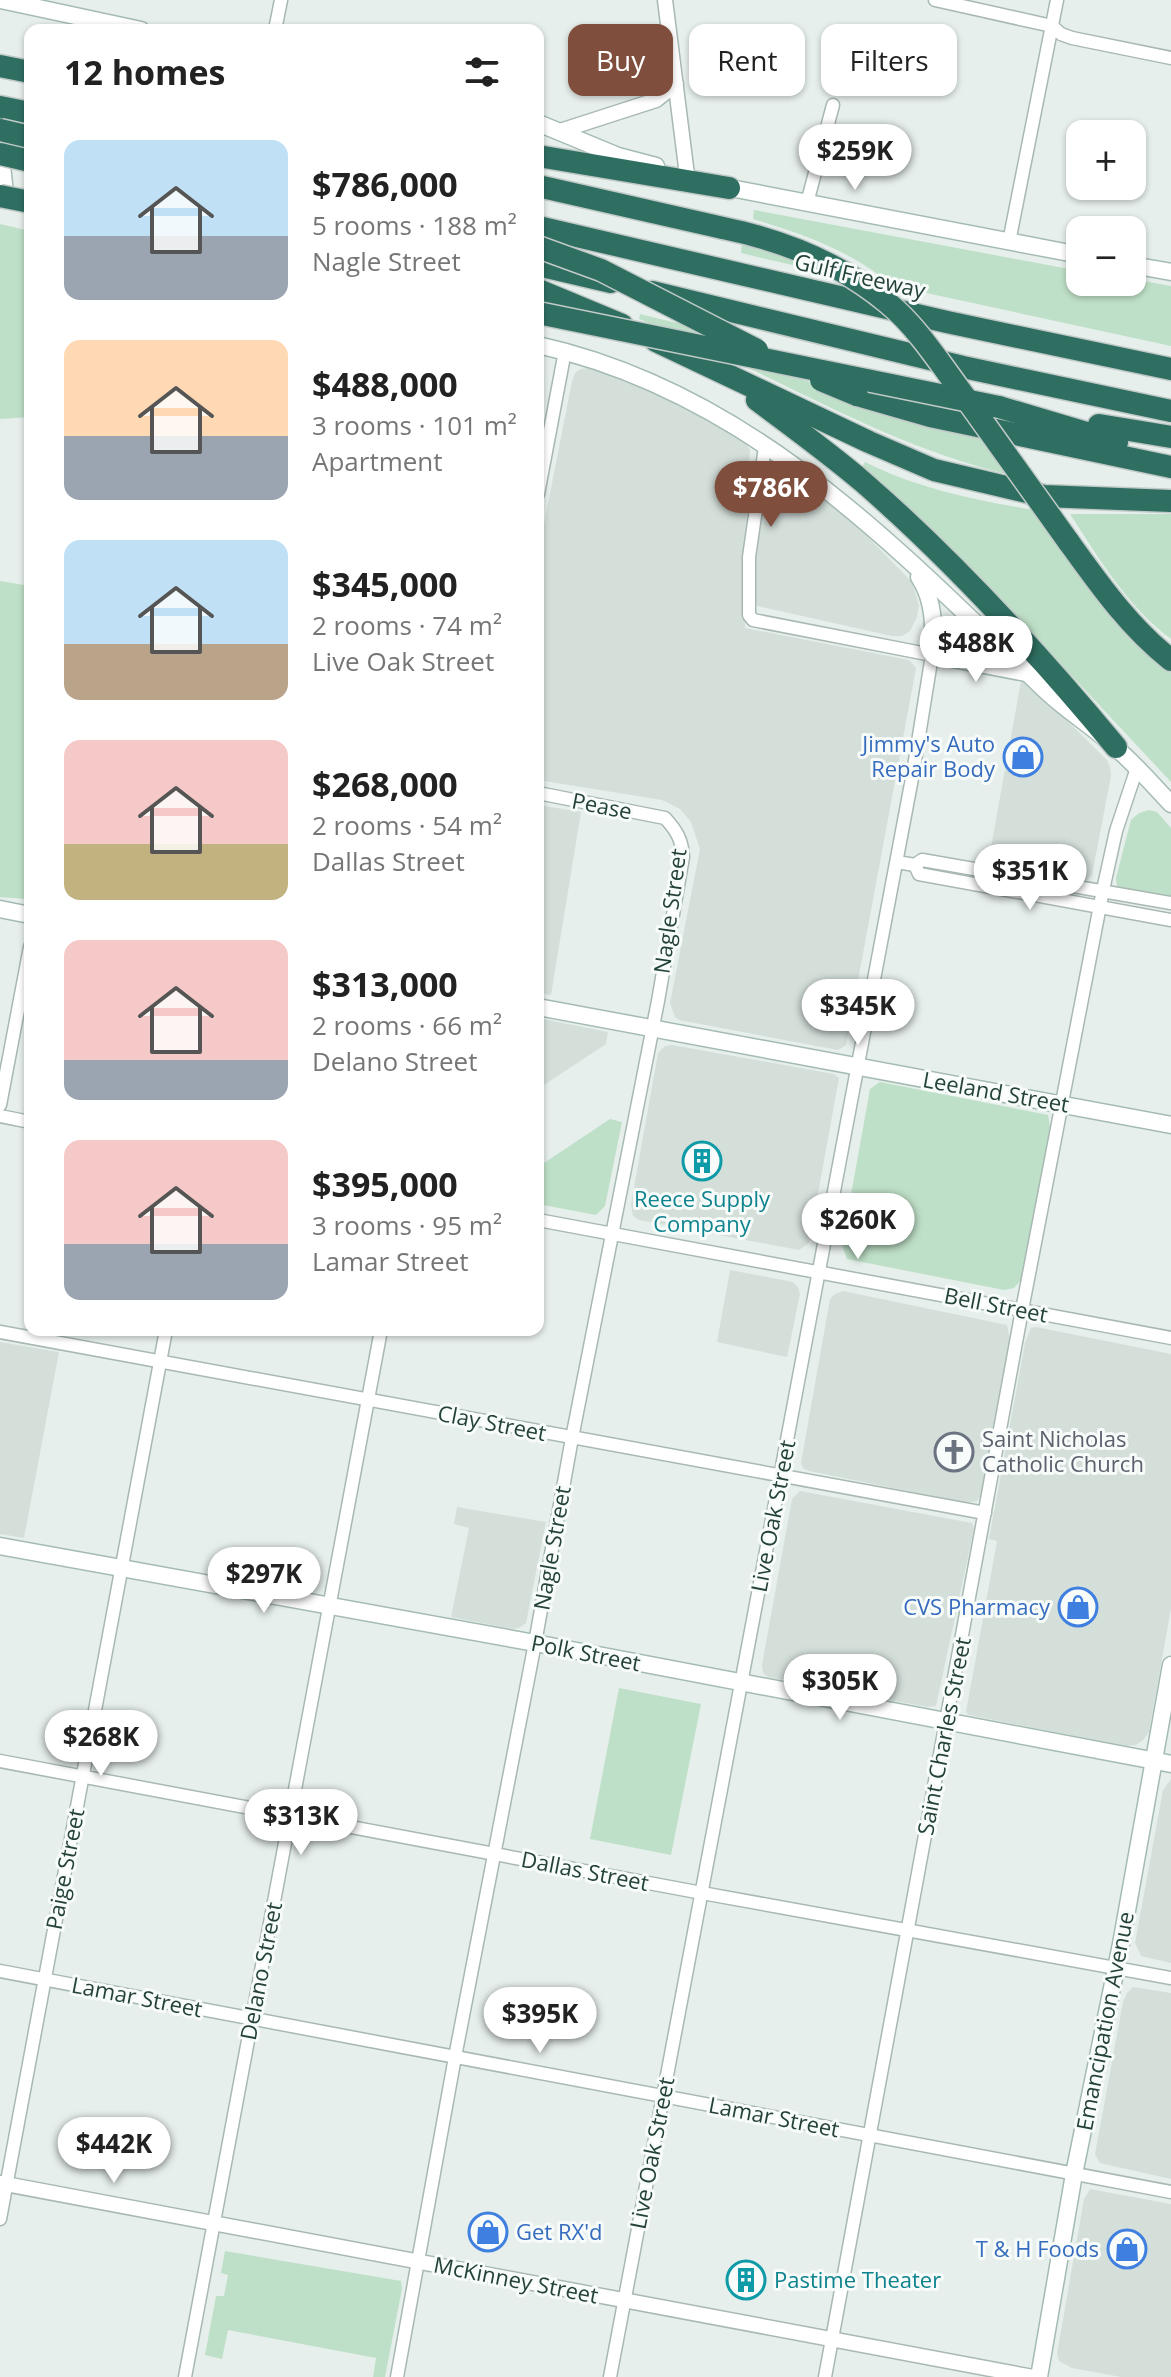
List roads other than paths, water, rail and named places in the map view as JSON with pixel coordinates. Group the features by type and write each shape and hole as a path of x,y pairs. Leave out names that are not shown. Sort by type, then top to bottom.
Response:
{"highway":[{"path":"0,52 24,57"},
{"path":"0,66 24,71"},
{"path":"0,107 24,112"},
{"path":"0,129 24,135"},
{"path":"0,154 24,160"},
{"path":"544,157 729,188"},
{"path":"544,187 785,244 819,259 889,304 921,338 1112,601 1151,644 1171,660"},
{"name":"Gulf Freeway","path":"544,228 932,319 1171,369"},
{"path":"544,249 601,270 812,377 857,395 930,416 1171,467"},
{"path":"544,266 963,367 1171,411"},
{"path":"544,292 611,320 934,470 1044,496 1171,501"},
{"path":"544,314 999,407 1171,437"},
{"path":"718,371 886,503 1054,672 1116,747"},
{"path":"999,407 1095,436 1171,454"}],"main road":[{"path":"1,0 113,24"},
{"path":"544,125 618,156 729,188 1066,252"},
{"path":"1146,268 1171,272"},
{"path":"544,346 655,382 699,404 849,507 905,555 1060,705 1116,747 1171,804"},
{"path":"905,555 929,592 933,612 932,655 1028,674"},
{"path":"0,909 24,914"},
{"name":"Leeland Street","path":"544,1008 1171,1125"},
{"name":"Polk Street","path":"0,1546 535,1643 1171,1764"},
{"name":"Emancipation Avenue","path":"1039,2377 1074,2174 1116,1967 1171,1665"}],"street":[{"path":"276,24 281,0"},
{"path":"665,0 687,175"},
{"path":"935,0 1052,26 1072,38 1171,58"},
{"path":"1009,242 1057,0"},
{"path":"560,131 656,100 676,84"},
{"path":"807,203 833,105"},
{"path":"0,129 9,200"},
{"path":"544,462 565,351"},
{"path":"765,447 749,557 749,615 753,620 932,655"},
{"name":"Live Oak Street","path":"610,2377 897,862 932,655"},
{"name":"Saint Charles Street","path":"825,2377 1022,1310 1103,890 1116,831 1137,768"},
{"name":"Pease","path":"544,794 665,818"},
{"name":"Nagle Street","path":"397,2377 683,857 677,832 665,818"},
{"path":"897,862 915,865 922,860 1171,903"},
{"path":"915,865 919,874 1171,920"},
{"path":"0,1105 24,979"},
{"path":"0,1116 24,1121"},
{"name":"Bell Street","path":"544,1221 1171,1338"},
{"name":"Clay Street","path":"0,1332 985,1513"},
{"name":"Paige Street","path":"0,2219 3,2184 45,1979 165,1336"},
{"name":"Delano Street","path":"185,2377 380,1336"},
{"name":"Dallas Street","path":"0,1761 1171,1978"},
{"name":"Lamar Street","path":"0,1971 1171,2192"},
{"name":"McKinney Street","path":"3,2184 1033,2377"}],"place":[{"name":"Jimmy's Auto Repair Body","path":"1023,757"},
{"name":"Reece Supply Company","path":"702,1161"},
{"name":"Saint Nicholas Catholic Church","path":"954,1452"},
{"name":"CVS Pharmacy","path":"1078,1607"},
{"name":"Get RX'd","path":"488,2232"},
{"name":"T & H Foods","path":"1127,2249"},
{"name":"Pastime Theater","path":"746,2280"}]}
